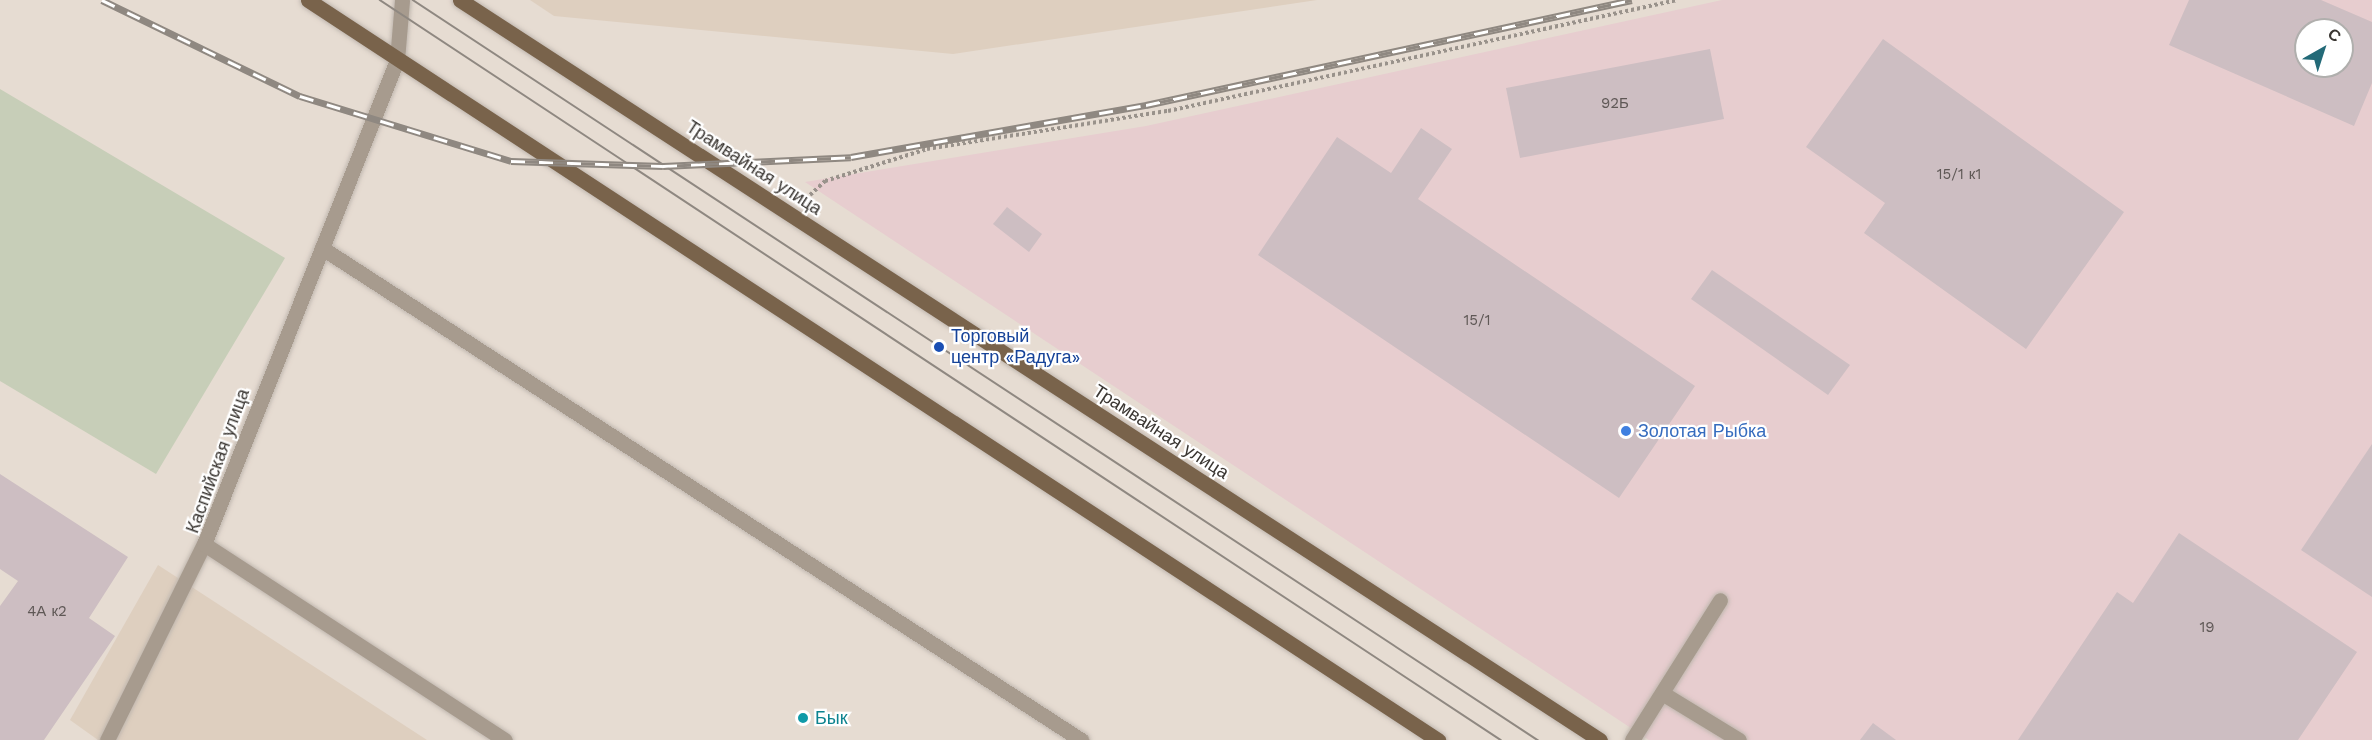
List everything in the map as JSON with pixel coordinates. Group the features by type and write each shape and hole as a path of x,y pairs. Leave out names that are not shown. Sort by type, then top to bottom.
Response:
{"main road":[{"path":"308,0 1438,740"},
{"name":"Трамвайная улица","path":"460,0 1600,740"}],"street":[{"name":"Каспийская улица","path":"402,0 397,60 204,544 505,740"},
{"path":"322,248 1082,740"},
{"path":"107,740 204,544"},
{"path":"1632,740 1720,600"},
{"path":"1662,693 1739,740"}],"path":[{"path":"790,215 825,181 927,149 1168,111 1677,0"}],"shaded area":[{"path":"530,0 1317,0 953,54 554,16"},
{"path":"1722,0 2372,0 2372,740 1649,740 805,182 1146,126"},
{"path":"158,565 427,740 98,740 70,720"}],"green space":[{"path":"0,89 285,258 156,474 0,381"}],"building":[{"path":"2189,0 2321,0 2372,22 2372,83 2354,126 2169,45"},
{"path":"1883,39 2124,212 2026,349 1864,233 1885,203 1806,147"},
{"path":"1710,49 1724,119 1520,158 1506,88"},
{"path":"1421,128 1452,149 1418,199 1695,386 1619,498 1258,255 1337,137 1391,173"},
{"path":"1007,207 1042,234 1029,252 993,224"},
{"path":"1712,270 1850,365 1828,395 1691,299"},
{"path":"2372,444 2372,597 2301,550"},
{"path":"0,474 128,557 89,618 115,636 44,740 0,740 0,606 18,581 0,569"},
{"path":"2179,533 2357,652 2298,740 2018,740 2117,592 2133,603"},
{"path":"1873,723 1896,740 1860,740"}],"tram line":[{"path":"380,0 1501,740"},
{"path":"413,0 1538,740"}],"railway":[{"path":"102,0 300,96 511,161 663,166 851,157 1146,105 1632,0"}],"place":[{"name":"Торговый центр «Радуга»","path":"939,347"},
{"name":"Золотая Рыбка","path":"1626,431"},
{"name":"Бык","path":"803,718"}]}
